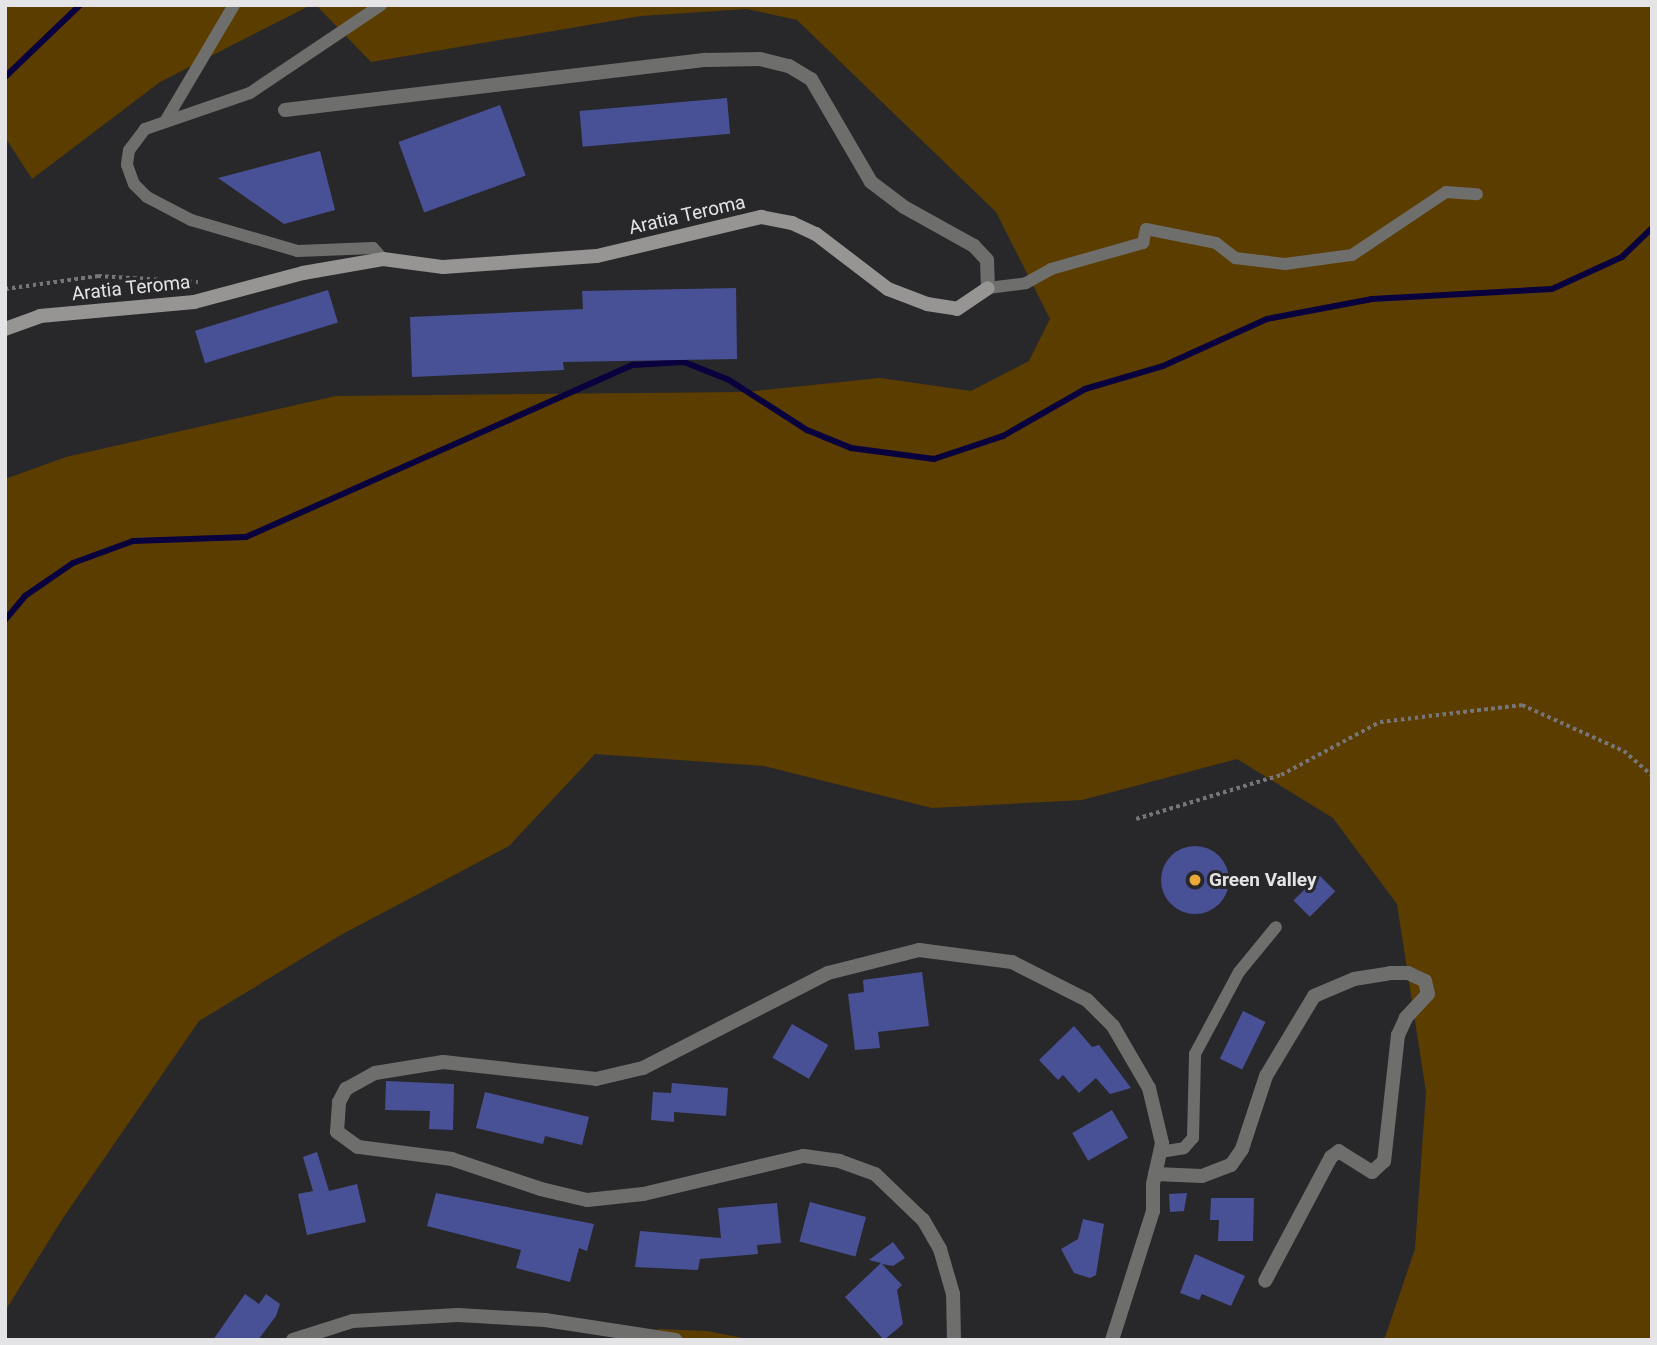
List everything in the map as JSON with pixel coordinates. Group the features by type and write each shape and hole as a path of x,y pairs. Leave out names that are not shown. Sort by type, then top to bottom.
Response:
{"main road":[{"name":"Aratia Teroma","path":"5,329 40,316 194,302 303,273 383,259 443,267 597,256 761,217 792,223 816,234 888,289 927,304 957,309 988,288"}],"street":[{"path":"285,110 706,60 760,59 789,66 817,87 872,182 904,207 974,246 987,260 988,288"},
{"path":"954,1340 953,1294 940,1249 923,1220 875,1174 840,1161 803,1156 643,1194 587,1199 541,1189 452,1159 358,1147 337,1132 339,1102 346,1089 375,1073 443,1062 596,1079 643,1068 828,973 929,951 1012,962 1087,999 1113,1026 1149,1088 1160,1152 1155,1174 1153,1211 1141,1261 1112,1340"},
{"path":"1155,1174 1202,1176 1222,1173 1231,1165 1242,1149 1265,1076 1314,996 1354,979 1390,973 1408,973 1425,981 1428,994 1406,1018 1398,1035 1384,1161 1372,1172 1339,1151 1331,1157 1265,1281"},
{"path":"293,1340 353,1321 458,1315 545,1320 675,1340"}],"lane":[{"path":"166,120 234,5"},
{"path":"381,5 250,93 145,129 129,150 127,164 134,184 162,207 236,235 298,251 373,248 383,259"},
{"name":"Aratia Teroma","path":"988,288 1026,283 1051,269 1143,243 1146,229 1216,243 1235,258 1285,264 1352,255 1446,192 1477,194"},
{"path":"1160,1152 1184,1148 1193,1138 1195,1054 1234,980 1276,927"}],"path":[{"path":"5,289 98,276 212,283"},
{"path":"1136,819 1281,775 1380,722 1522,705 1624,751 1652,775"}],"shaded area":[{"path":"5,5 311,5 160,82 32,179 5,137"},
{"path":"316,5 1652,5 1652,1340 1384,1340 1415,1249 1426,1092 1397,904 1333,818 1237,759 1082,800 932,808 764,766 595,754 509,846 339,936 199,1021 63,1218 5,1311 5,479 66,457 336,396 745,392 880,378 971,391 1029,361 1050,319 996,212 797,20 747,9 641,16 371,62"},
{"path":"657,1329 707,1331 753,1340 671,1340"}],"building":[{"path":"727,98 730,134 583,147 580,111"},
{"path":"500,105 526,175 424,212 399,142"},
{"path":"320,151 335,210 284,224 218,178"},
{"path":"736,288 737,359 563,362 564,370 412,377 410,317 583,309 582,291"},
{"path":"328,290 338,323 205,363 195,331"},
{"name":"Green Valley","path":"1195,846 1208,849 1219,856 1226,867 1229,880 1226,893 1219,904 1208,911 1195,914 1182,911 1171,904 1164,893 1161,880 1164,867 1171,856 1182,849"},
{"path":"1319,875 1335,891 1310,917 1294,900"},
{"path":"922,972 929,1026 878,1032 880,1048 855,1050 848,994 864,992 863,980"},
{"path":"1243,1011 1265,1022 1242,1070 1220,1059"},
{"path":"792,1024 828,1045 809,1079 773,1058"},
{"path":"1074,1026 1092,1047 1099,1045 1131,1088 1110,1094 1096,1078 1079,1093 1063,1075 1058,1080 1039,1060"},
{"path":"386,1081 454,1084 453,1130 429,1129 430,1111 385,1110"},
{"path":"672,1083 728,1088 726,1116 674,1112 674,1122 651,1120 653,1092 671,1093"},
{"path":"485,1092 589,1117 582,1145 545,1136 543,1144 476,1128"},
{"path":"1112,1110 1128,1138 1088,1161 1072,1133"},
{"path":"317,1152 329,1191 357,1184 366,1222 307,1235 298,1194 313,1191 303,1157"},
{"path":"436,1193 594,1224 587,1251 579,1248 570,1282 516,1268 521,1250 427,1226"},
{"path":"1187,1193 1184,1211 1170,1212 1169,1194"},
{"path":"1211,1198 1254,1198 1253,1241 1218,1241 1219,1220 1210,1220"},
{"path":"810,1202 866,1217 855,1257 799,1242"},
{"path":"777,1203 781,1243 757,1245 758,1254 700,1259 698,1270 635,1267 640,1231 721,1238 718,1208"},
{"path":"1083,1219 1104,1224 1096,1275 1090,1278 1074,1273 1061,1249 1078,1239"},
{"path":"893,1242 905,1258 893,1266 882,1264 902,1285 897,1290 903,1324 884,1340 845,1297 881,1263 869,1260"},
{"path":"1195,1254 1245,1276 1231,1306 1202,1294 1199,1300 1180,1293"},
{"path":"245,1294 259,1304 266,1294 280,1304 276,1316 258,1340 213,1340"}],"waterway":[{"path":"5,77 80,5"},
{"path":"5,620 25,596 73,563 133,541 246,537 633,365 684,362 729,380 807,430 851,448 934,459 1003,436 1085,389 1163,366 1267,319 1372,299 1552,289 1622,257 1652,228"}],"place":[{"name":"Green Valley","path":"1195,880"}]}
